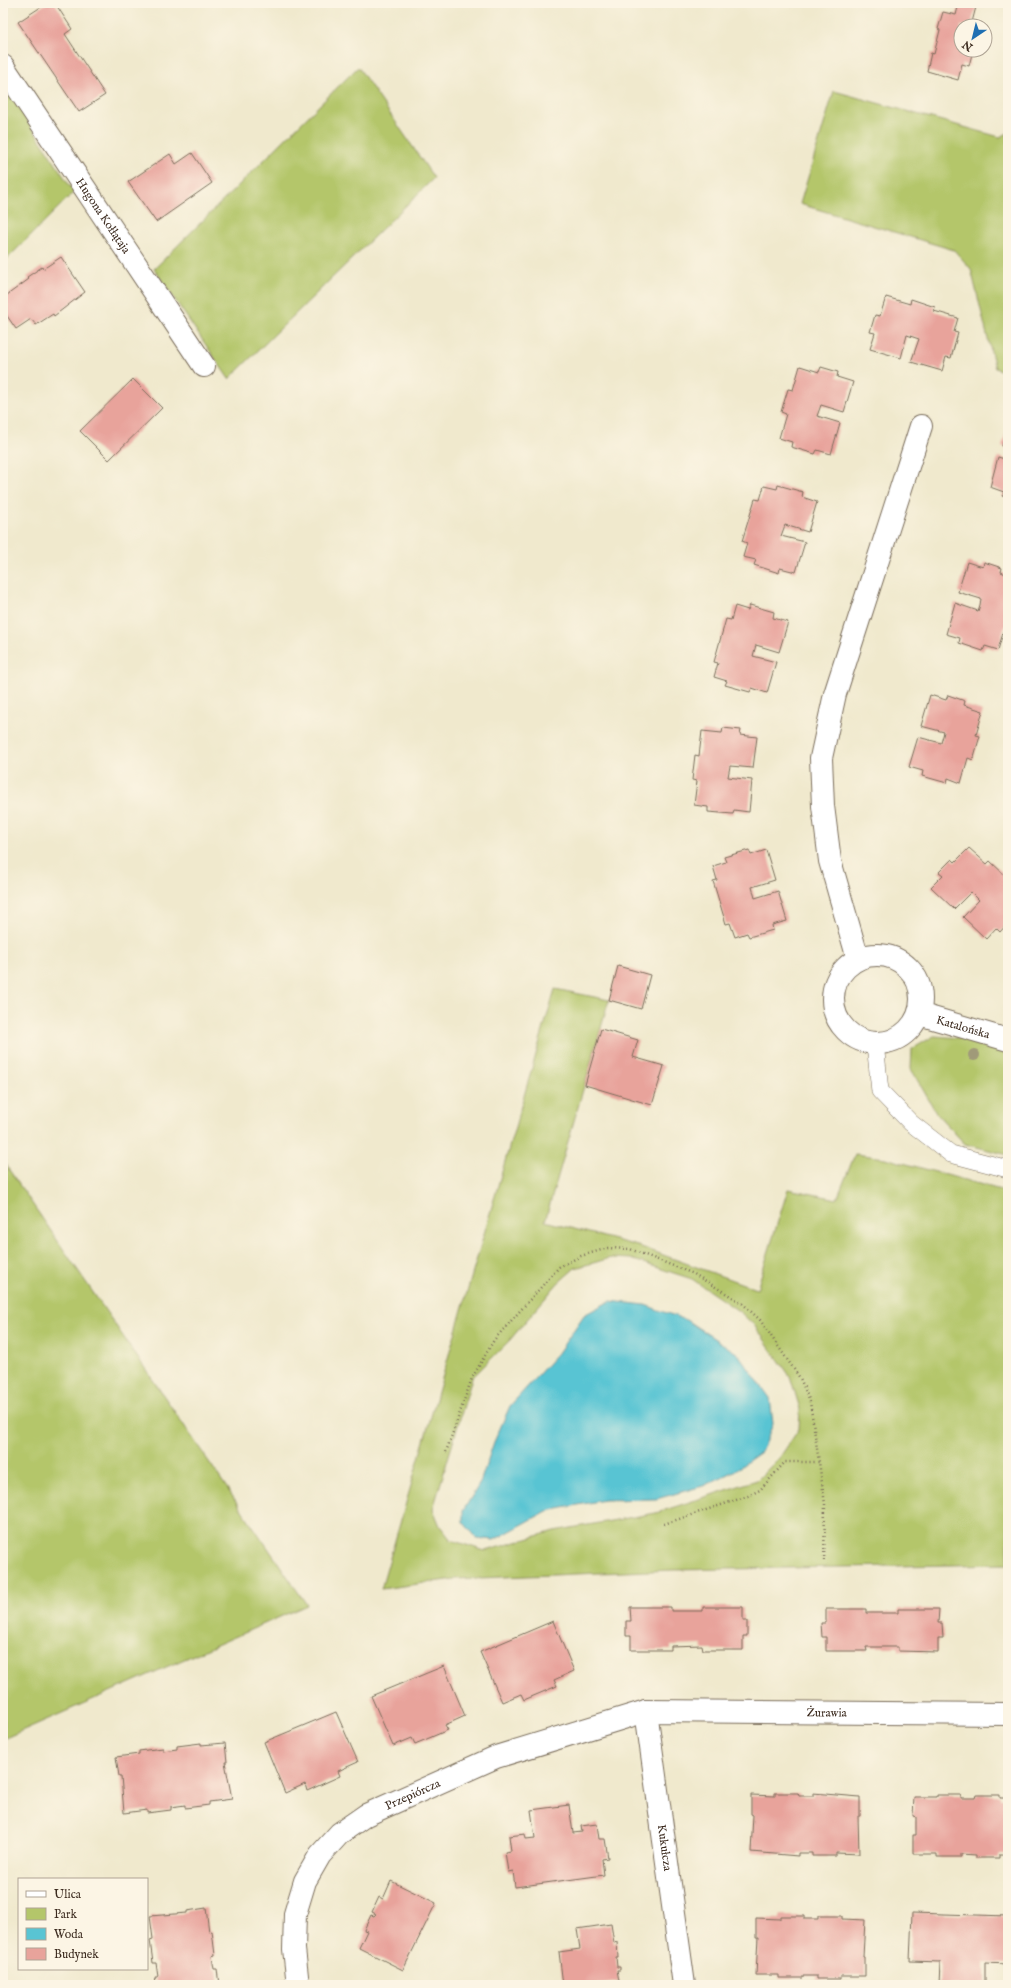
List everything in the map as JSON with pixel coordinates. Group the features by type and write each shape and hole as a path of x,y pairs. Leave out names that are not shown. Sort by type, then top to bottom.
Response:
{"street":[{"name":"Hugona Kołłątaja","path":"3,66 204,366"},
{"path":"858,959 830,861 823,806 821,758 835,694 921,426"},
{"path":"872,955 887,956 901,961 912,971 919,984 922,999 919,1014 912,1026 902,1036 889,1041 875,1043 861,1040 849,1033 840,1022 834,1009 833,994 837,980 846,967 858,959 872,955"},
{"name":"Katalońska","path":"919,1014 1008,1040"},
{"name":"Żurawia","path":"646,1711 1008,1714"},
{"name":"Przepiórcza","path":"298,1985 294,1949 295,1914 305,1881 320,1855 340,1833 366,1816 496,1757 646,1711"},
{"name":"Kukułcza","path":"646,1711 684,1985"}],"lane":[{"path":"875,1043 880,1091 911,1123 951,1154 1008,1169"}],"path":[{"path":"446,1452 472,1378 494,1340 560,1267 581,1256 608,1248 630,1249 694,1274 742,1303 760,1320 800,1378 810,1402 825,1504 824,1564"},
{"path":"664,1524 748,1496 760,1490 786,1462 819,1462"}],"green space":[{"path":"358,67 434,178 229,379 154,269"},
{"path":"834,91 1000,137 1008,133 1008,373 995,368 971,269 954,250 800,204"},
{"path":"10,94 74,192 3,263 3,101"},
{"path":"555,989 609,1000 545,1221 641,1247 757,1289 788,1189 837,1199 855,1154 885,1158 1008,1192 1008,1564 673,1570 454,1579 381,1589","holes":["611,1258 631,1259 692,1279 740,1312 754,1325 790,1376 800,1409 799,1429 780,1457 757,1480 656,1513 554,1531 485,1551 451,1540 440,1526 433,1509 472,1378 509,1341 558,1283 575,1268"]},
{"path":"934,1036 962,1038 1008,1051 1008,1155 965,1144 937,1114 911,1069 912,1049"},
{"path":"3,1161 307,1605 3,1739"}],"water":[{"path":"610,1301 645,1305 686,1320 738,1354 770,1398 773,1424 761,1452 734,1471 703,1486 656,1499 604,1500 547,1511 494,1540 477,1538 463,1522 463,1511 480,1483 494,1442 510,1406 558,1353 584,1315"}],"building":[{"path":"47,3 55,3 72,29 65,34 105,95 79,112 18,22"},
{"path":"959,3 984,3 976,7 973,18 953,18 953,58 971,58 969,66 962,64 958,80 927,71 931,53 934,54 940,30 938,29 943,12 956,15"},
{"path":"192,153 212,183 156,222 128,182 170,154 176,164"},
{"path":"61,257 85,292 54,316 53,314 36,325 31,319 16,329 3,310 3,298 29,279 27,277 42,267 43,269"},
{"path":"886,297 910,304 911,299 935,307 934,311 958,318 954,332 958,333 951,358 946,357 942,371 911,362 919,339 907,335 901,358 870,349 875,333 870,332 875,315 880,316"},
{"path":"800,366 819,372 821,367 838,372 837,377 853,382 844,412 821,405 817,416 840,423 831,454 817,450 815,454 791,447 792,442 779,438 786,414 781,412 788,389 793,390"},
{"path":"133,379 162,408 109,460 80,431"},
{"path":"1008,426 1008,448 1002,446"},
{"path":"998,457 1008,460 1008,498 1002,496 1004,492 990,487"},
{"path":"778,485 803,492 802,497 817,502 808,532 785,525 781,536 805,542 796,572 780,568 779,573 754,565 756,560 743,557 747,543 742,541 755,499 760,500 764,486 777,489"},
{"path":"967,562 983,567 984,562 1002,568 1001,572 1008,575 1008,627 1005,626 998,650 985,646 983,651 959,643 960,638 946,634 955,603 978,611 980,605 981,599 958,592"},
{"path":"750,605 774,612 773,618 788,622 779,652 756,645 753,656 776,662 767,693 752,688 750,692 725,685 727,681 714,677 718,663 714,662 726,619 731,620 735,606 748,610"},
{"path":"930,695 946,700 948,695 965,701 964,705 983,711 976,735 980,736 973,760 968,758 961,783 948,778 947,783 922,776 923,771 909,767 918,737 941,743 944,732 921,726"},
{"path":"723,728 741,730 740,735 757,737 753,768 730,766 728,777 752,780 749,812 734,810 733,814 708,812 708,807 694,805 697,781 692,780 695,755 699,756 702,731 722,733"},
{"path":"969,848 987,864 990,861 1008,878 1005,882 1008,884 1008,923 1000,932 996,928 986,939 963,917 979,900 971,892 954,909 931,887 943,875 939,872 952,859 955,862"},
{"path":"749,850 751,855 766,850 775,880 752,887 755,898 778,891 787,921 772,925 773,930 749,937 747,933 735,937 730,923 726,924 713,881 717,880 713,866 726,862 724,857"},
{"path":"618,966 650,975 641,1009 609,1000"},
{"path":"601,1029 638,1040 633,1057 664,1066 652,1105 585,1085"},
{"path":"630,1607 671,1607 671,1611 703,1611 703,1607 743,1607 743,1621 747,1621 747,1636 743,1636 743,1650 703,1650 702,1645 671,1646 671,1650 631,1650 631,1636 626,1636 626,1621 631,1621"},
{"path":"826,1609 866,1609 866,1613 898,1613 898,1609 939,1609 938,1623 942,1623 943,1638 938,1638 938,1652 898,1651 898,1647 866,1647 867,1651 826,1651 826,1637 822,1637 821,1623 826,1623"},
{"path":"553,1621 574,1671 554,1680 557,1686 524,1700 521,1694 502,1702 480,1652"},
{"path":"444,1666 465,1716 445,1725 448,1730 415,1744 412,1738 393,1746 371,1696"},
{"path":"336,1712 358,1762 338,1771 340,1776 307,1791 305,1784 285,1793 264,1742"},
{"path":"201,1743 201,1745 225,1743 227,1762 225,1762 232,1799 209,1802 209,1805 185,1808 185,1805 171,1807 171,1810 147,1813 147,1810 124,1813 121,1776 119,1776 116,1757 139,1754 139,1751 163,1748 163,1751 177,1749 177,1746"},
{"path":"775,1793 798,1793 799,1796 813,1796 813,1793 860,1797 860,1816 858,1816 859,1854 836,1853 836,1856 812,1856 812,1853 798,1853 798,1856 751,1852 753,1815 751,1814 751,1795 775,1796"},
{"path":"937,1795 961,1795 961,1798 975,1798 976,1795 1000,1795 1000,1798 1008,1798 1008,1855 999,1855 999,1858 975,1858 975,1855 961,1854 961,1857 937,1857 937,1854 913,1854 913,1835 916,1835 916,1817 913,1816 914,1797 937,1797"},
{"path":"569,1805 573,1833 582,1832 581,1826 597,1824 599,1839 605,1839 608,1858 602,1859 604,1875 515,1887 513,1871 508,1872 505,1852 511,1851 509,1836 525,1834 526,1839 535,1838 531,1810"},
{"path":"391,1881 436,1903 403,1970 359,1948 367,1931 364,1930 371,1915 374,1916 376,1914 372,1912 379,1897 383,1899"},
{"path":"206,1908 209,1932 212,1931 215,1955 212,1956 214,1969 217,1969 219,1985 156,1985 155,1977 158,1977 156,1963 153,1963 150,1940 153,1939 150,1916 187,1913 187,1911"},
{"path":"912,1913 1008,1916 1008,1964 985,1963 985,1985 939,1985 940,1962 910,1961"},
{"path":"780,1916 804,1916 804,1919 818,1919 818,1916 842,1916 842,1919 865,1920 863,1957 865,1957 865,1976 841,1976 841,1979 817,1979 817,1976 803,1976 803,1978 779,1978 779,1975 756,1975 758,1937 756,1937 756,1918 780,1919"},
{"path":"611,1924 614,1943 617,1942 618,1957 616,1957 617,1967 620,1967 620,1970 617,1970 619,1981 588,1985 584,1985 584,1983 563,1985 559,1952 580,1949 577,1929"}]}
